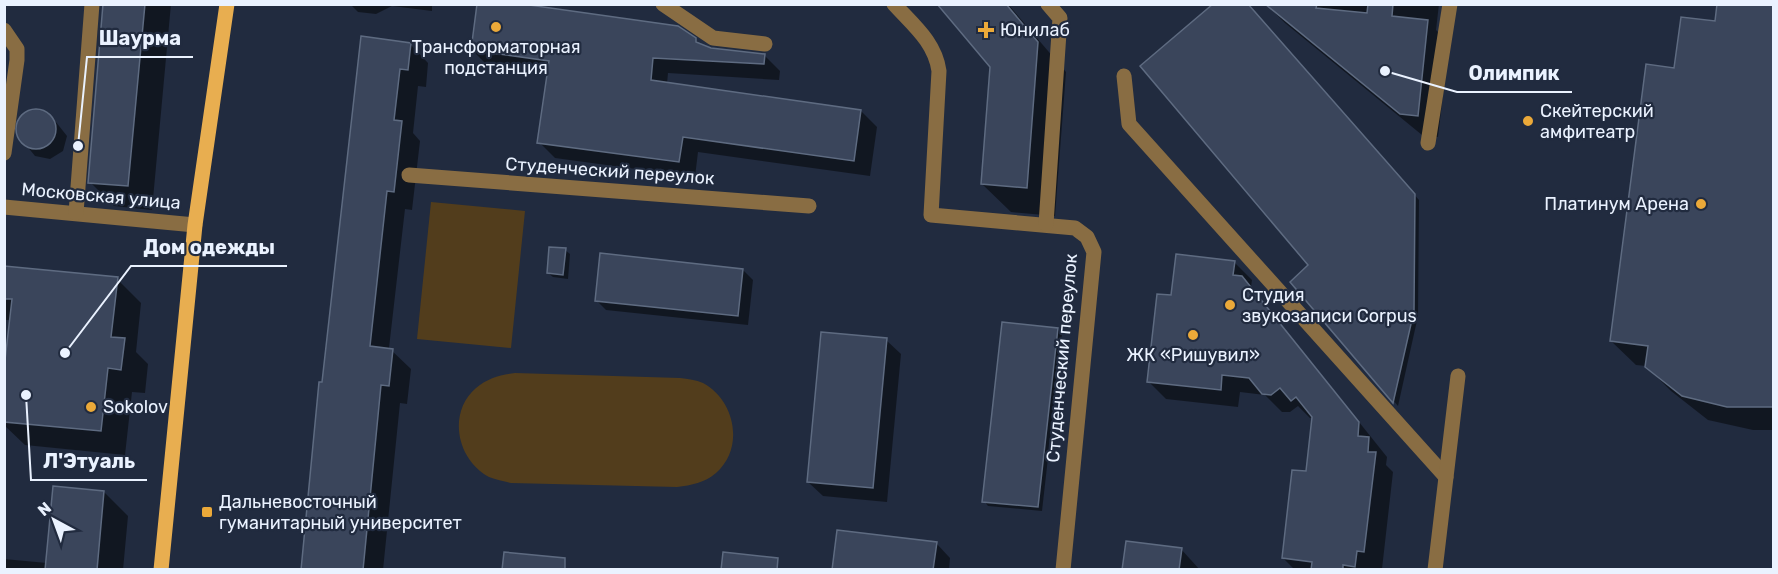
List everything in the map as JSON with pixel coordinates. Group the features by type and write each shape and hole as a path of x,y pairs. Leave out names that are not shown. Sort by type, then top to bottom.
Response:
{"main road":[{"path":"161,570 195,225 227,4"}],"street":[{"path":"76,213 92,4"},
{"path":"663,4 713,38 765,44"},
{"name":"Студенческий переулок","path":"894,4 931,45 937,56 939,71 931,215 1075,228 1087,237 1094,252 1063,570"},
{"path":"1046,224 1060,18 1048,4"},
{"path":"1428,143 1450,4"},
{"path":"4,30 17,49 17,60 4,153"},
{"path":"1124,76 1129,124 1446,477"},
{"name":"Студенческий переулок","path":"409,175 809,206"},
{"name":"Московская улица","path":"4,207 195,225"},
{"path":"1435,570 1458,376"}],"shaded area":[{"path":"431,202 525,211 511,348 417,339"},
{"path":"515,373 680,378 703,383 723,401 729,412 733,438 731,451 725,463 707,479 677,487 511,483 489,477 469,459 463,448 459,423 461,410 467,398 476,388 494,378"}],"building":[{"path":"103,4 145,4 128,186 88,183"},
{"path":"477,4 522,4 678,26 696,38 696,42 711,48 765,54 764,64 653,58 651,80 861,110 854,161 683,137 679,162 537,143 549,61 471,50"},
{"path":"937,4 1006,4 1038,42 1027,188 981,184 990,67"},
{"path":"1213,4 1248,4 1415,194 1414,311 1393,403 1290,282 1308,265 1140,66"},
{"path":"1265,4 1317,4 1316,8 1367,13 1368,4 1393,4 1392,16 1428,20 1418,116 1400,114"},
{"name":"Платинум Арена","path":"1717,4 1773,4 1773,407 1727,407 1682,396 1645,367 1648,346 1610,341 1646,64 1674,68 1681,17 1715,21"},
{"path":"361,36 411,43 408,70 400,69 394,120 402,121 394,192 387,191 370,346 393,349 389,386 381,385 363,570 301,570 319,382 322,382"},
{"path":"36,109 44,110 50,115 55,121 55,137 50,143 44,148 36,149 28,148 22,143 17,137 16,129 17,121 22,115 28,110"},
{"path":"549,247 566,248 563,275 547,273"},
{"path":"600,253 743,269 738,316 595,301"},
{"path":"1176,254 1235,261 1233,275 1242,276 1359,422 1358,436 1369,437 1368,452 1376,452 1364,552 1357,551 1355,567 1343,565 1343,570 1311,570 1312,562 1282,558 1292,470 1306,471 1312,417 1296,397 1291,401 1280,388 1271,395 1262,394 1249,378 1222,375 1221,390 1147,382 1157,294 1171,295"},
{"path":"4,266 118,277 111,337 125,338 121,370 108,368 101,431 4,422 4,369 12,299 4,299"},
{"path":"1002,322 1058,328 1038,507 982,502"},
{"path":"821,332 887,338 873,488 807,482"},
{"path":"53,486 104,491 97,570 45,570"},
{"path":"837,530 937,542 933,570 832,570"},
{"path":"1126,541 1182,548 1179,570 1122,570"},
{"path":"504,552 565,558 565,570 502,570"},
{"path":"723,552 778,558 777,570 721,570"}],"place":[{"name":"Трансформаторная подстанция","path":"496,27"},
{"name":"Юнилаб","path":"986,30"},
{"name":"Олимпик","path":"1385,71"},
{"name":"Скейтерский амфитеатр","path":"1528,121"},
{"name":"Шаурма","path":"78,146"},
{"name":"Платинум Арена","path":"1701,204"},
{"name":"Студия звукозаписи Corpus","path":"1230,305"},
{"name":"ЖК «Ришувил»","path":"1193,335"},
{"name":"Дом одежды","path":"65,353"},
{"name":"Л'Этуаль","path":"26,395"},
{"name":"Sokolov","path":"91,407"},
{"name":"Дальневосточный гуманитарный университет","path":"207,512"}]}
